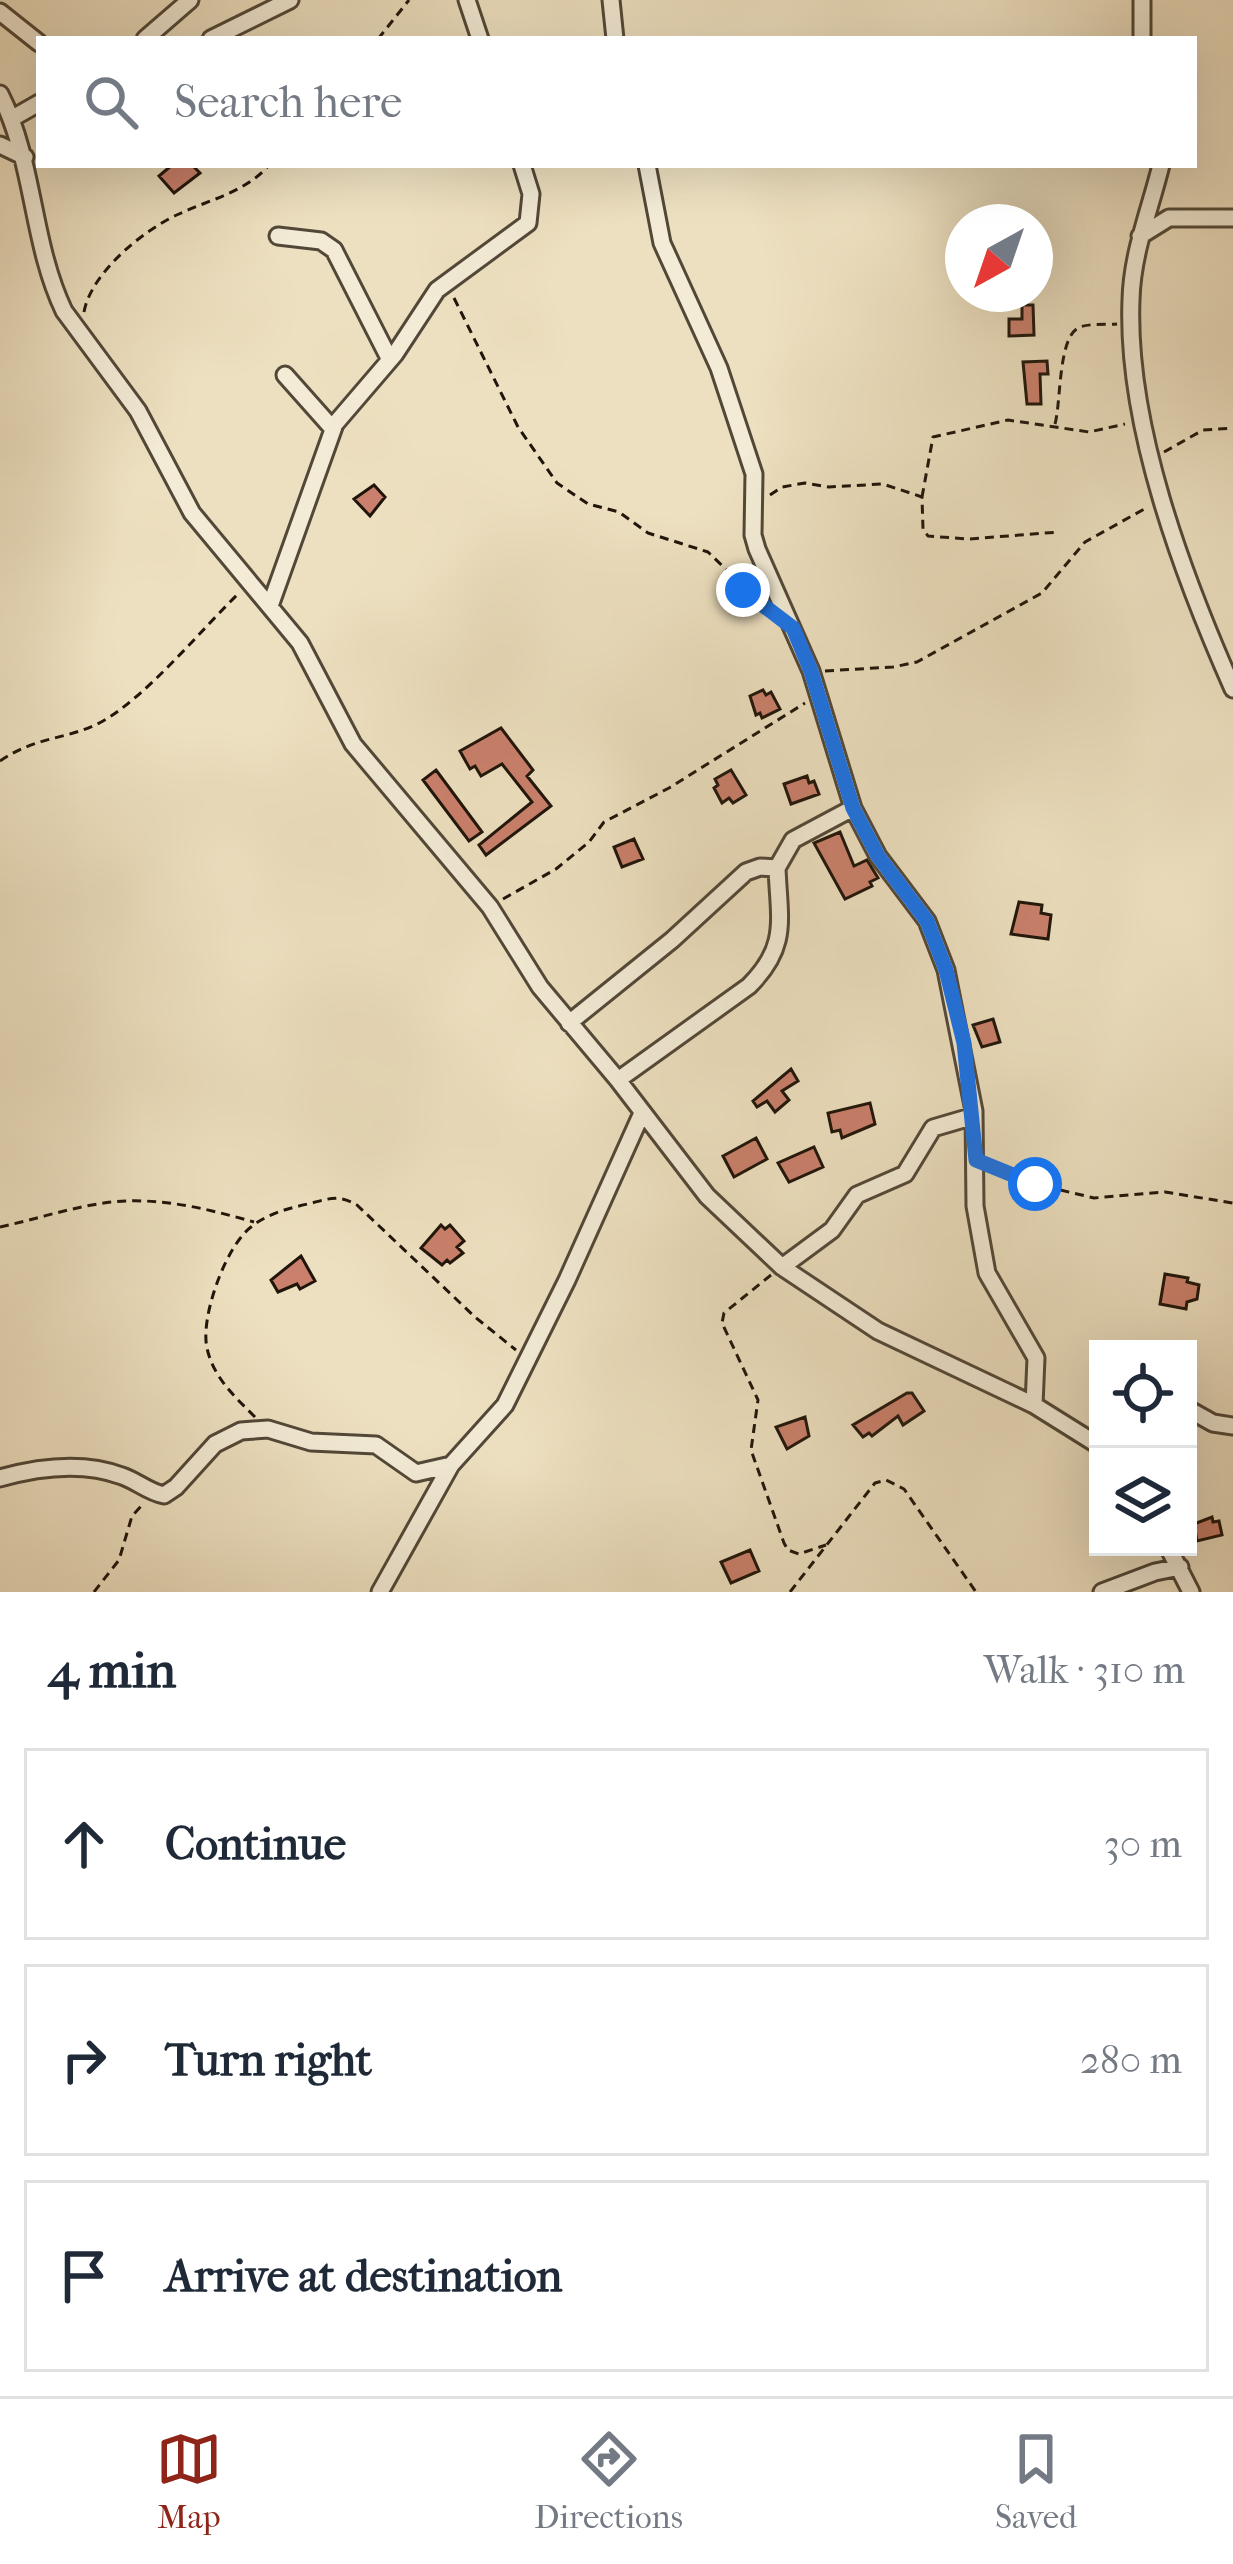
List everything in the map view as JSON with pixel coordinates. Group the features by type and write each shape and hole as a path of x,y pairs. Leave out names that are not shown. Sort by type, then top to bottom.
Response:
{"street":[{"path":"148,36 190,0"},
{"path":"217,36 290,0"},
{"path":"467,0 479,36"},
{"path":"611,0 615,36"},
{"path":"1142,0 1142,36"},
{"path":"0,12 36,41"},
{"path":"0,94 25,157 42,249 56,294 138,411 192,513 312,661 364,758 490,907 540,988 619,1080 707,1196 782,1267 878,1331 1034,1405 1089,1439"},
{"path":"11,119 36,105"},
{"path":"0,145 25,157"},
{"path":"270,606 333,429 446,280 528,223 532,194 523,168"},
{"path":"648,168 662,243 719,368 754,474 757,549 811,671 853,808 878,856 927,921 946,970 964,1043 974,1116 975,1206 987,1274 1036,1358 1034,1405"},
{"path":"1159,168 1132,279 1131,322 1144,418 1161,499 1233,689"},
{"path":"1140,236 1169,218 1233,218"},
{"path":"278,236 321,241 334,250 390,359"},
{"path":"284,375 333,429"},
{"path":"619,1080 765,970 778,946 777,868 793,840 853,808"},
{"path":"569,1023 672,940 746,872 777,868"},
{"path":"380,1592 451,1465 505,1405 642,1113"},
{"path":"782,1267 832,1230 856,1195 910,1168 933,1128 974,1116"},
{"path":"1197,1414 1233,1426"},
{"path":"0,1478 31,1469 80,1468 125,1477 153,1493 170,1492 228,1435 268,1430 311,1442 376,1445 416,1473 451,1465"},
{"path":"1173,1556 1191,1592"},
{"path":"1102,1592 1154,1572 1180,1568"}],"path":[{"path":"380,36 409,0"},
{"path":"81,332 87,293 105,268 172,217 253,183 266,168"},
{"path":"446,280 518,427 557,483 588,504 619,512 649,533 708,552 743,590 793,628"},
{"path":"1055,424 1063,359 1074,330 1131,322"},
{"path":"1059,532 969,539 933,537 923,530 922,497 934,436 1008,420 1097,432 1144,418"},
{"path":"1152,459 1204,430 1233,428"},
{"path":"754,515 770,496 795,484 883,484 922,497"},
{"path":"811,671 917,662 1042,593 1085,542 1161,499"},
{"path":"0,761 20,747 83,730 114,713 248,584"},
{"path":"490,907 556,869 589,842 604,822 669,788 773,719 818,698"},
{"path":"976,1160 1035,1184 1094,1198 1165,1192 1233,1203"},
{"path":"268,1430 226,1388 215,1370 205,1323 241,1235 279,1211 346,1198 370,1213 475,1318 527,1358"},
{"path":"0,1227 107,1202 133,1201 196,1206 256,1222"},
{"path":"782,1267 724,1313 722,1323 758,1400 751,1450 784,1544 799,1554 826,1545"},
{"path":"790,1592 875,1484 886,1480 904,1489 976,1592"},
{"path":"94,1592 118,1560 132,1516 153,1493"}],"building":[{"path":"168,168 195,168 200,173 174,193 159,176"},
{"path":"1022,312 1033,312 1034,335 1009,336 1009,319 1022,319"},
{"path":"1047,361 1048,374 1040,374 1041,404 1027,404 1023,362"},
{"path":"374,485 385,497 370,516 354,499"},
{"path":"763,690 766,695 771,692 780,709 762,718 756,715 750,696"},
{"path":"501,728 533,770 527,776 551,806 486,855 479,845 532,802 502,764 481,776 475,766 470,769 460,751"},
{"path":"436,770 482,832 469,841 423,780"},
{"path":"731,770 746,795 722,803 715,779"},
{"path":"807,776 819,794 791,804 784,784"},
{"path":"840,832 854,866 867,860 878,878 845,899 814,843"},
{"path":"634,839 643,859 622,867 614,847"},
{"path":"1019,902 1042,905 1041,913 1051,915 1048,939 1011,934"},
{"path":"993,1019 1000,1042 982,1047 973,1025"},
{"path":"791,1069 798,1081 782,1091 789,1100 775,1112 767,1101 757,1107 753,1101"},
{"path":"870,1103 875,1124 842,1138 840,1130 832,1132 828,1113"},
{"path":"756,1138 767,1159 734,1177 723,1156"},
{"path":"814,1147 823,1167 789,1182 778,1163"},
{"path":"441,1225 445,1229 450,1225 464,1241 457,1247 463,1253 442,1265 421,1248"},
{"path":"301,1256 315,1281 278,1292 271,1280"},
{"path":"1165,1274 1199,1285 1197,1299 1187,1302 1186,1309 1160,1304"},
{"path":"912,1393 924,1411 903,1425 898,1416 872,1436 863,1437 853,1425"},
{"path":"805,1417 809,1436 787,1449 776,1427"},
{"path":"1212,1517 1213,1522 1219,1521 1222,1535 1197,1541 1197,1523"},
{"path":"750,1550 759,1571 731,1583 721,1562"}],"route":[{"path":"743,590 793,628 853,808 878,856 927,921 946,970 964,1043 976,1160 1035,1184"}]}
